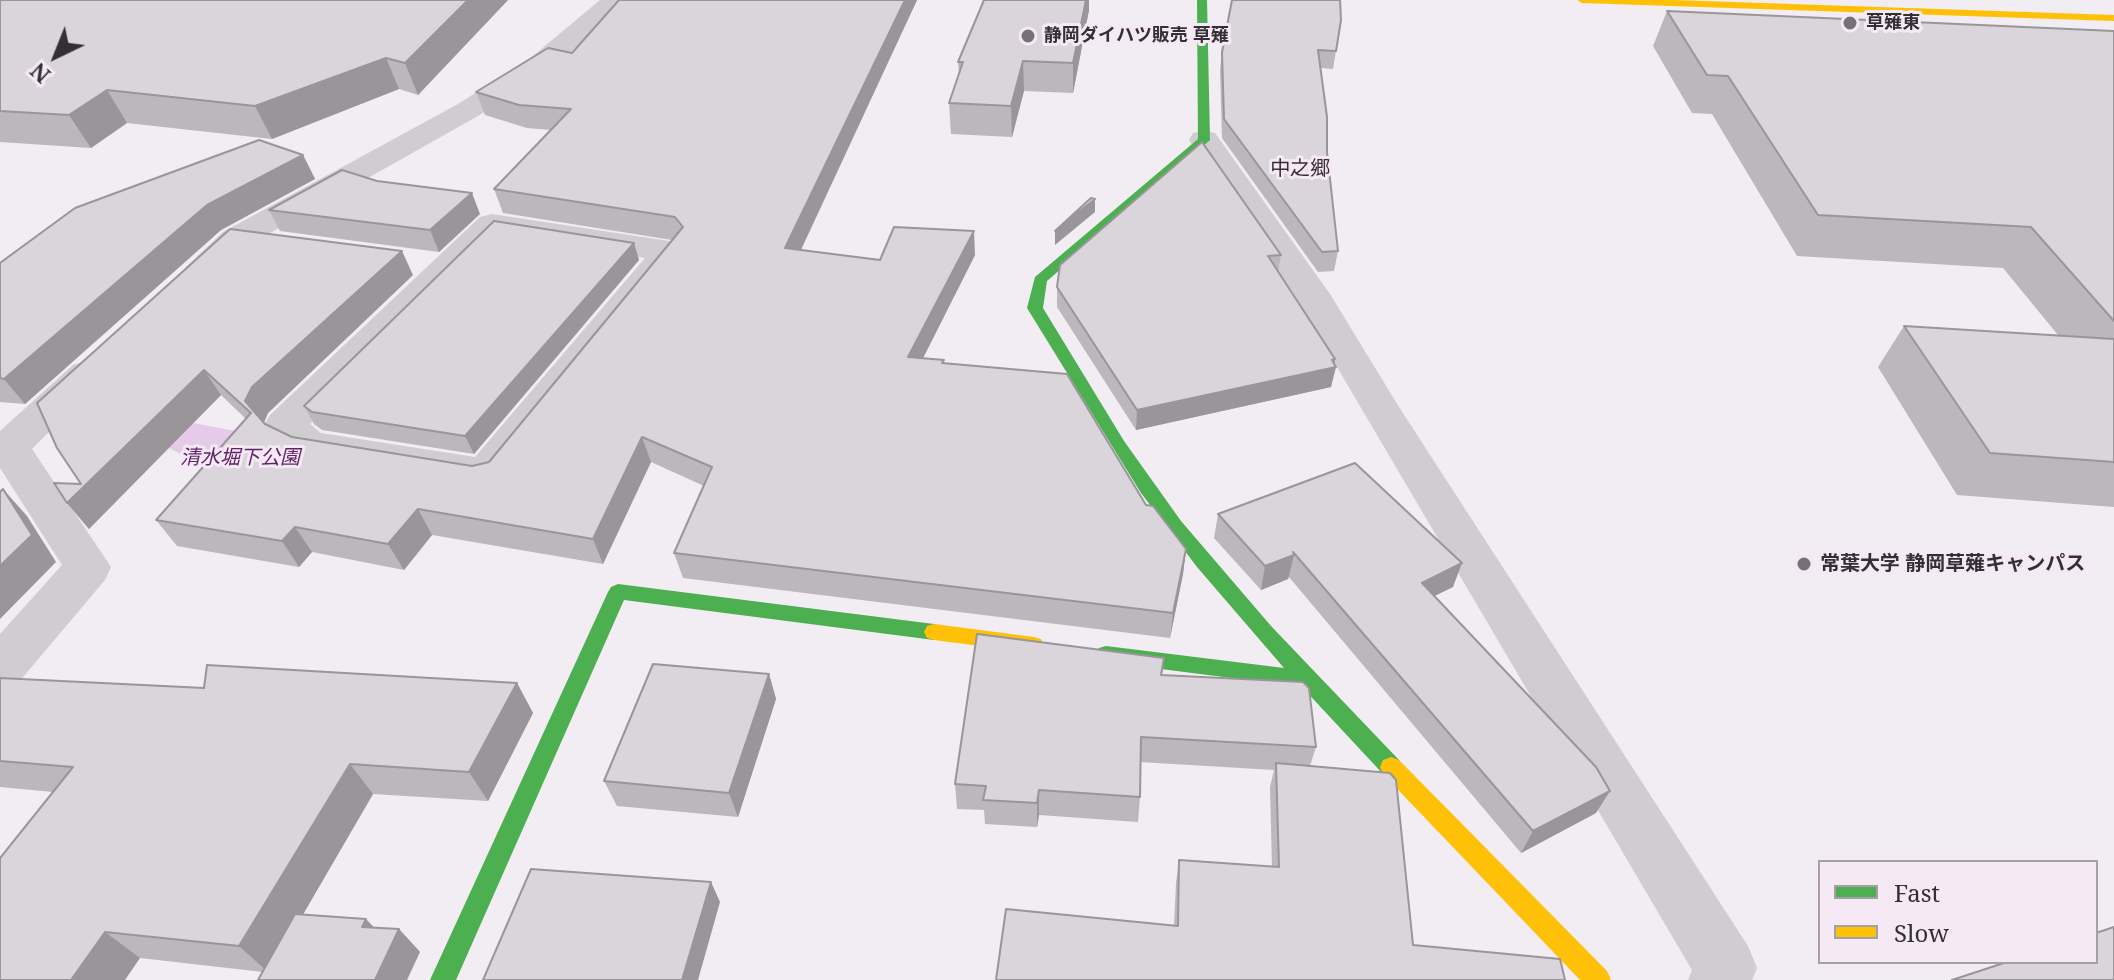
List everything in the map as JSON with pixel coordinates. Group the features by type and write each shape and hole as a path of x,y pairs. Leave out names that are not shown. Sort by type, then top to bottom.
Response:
{"main road":[{"path":"1202,0 1204,140 1040,280 1035,308 1145,486 1205,564 1306,679 1598,980"},
{"path":"1582,0 2114,18"},
{"path":"443,980 618,592 1056,648"},
{"path":"1087,651 1306,679"}],"street":[{"path":"178,291 235,239 468,110 543,62 615,0"},
{"path":"1204,140 1312,294 1726,968 1719,980"},
{"path":"401,260 446,266 492,224 669,251 485,474 309,446 285,425 446,266"},
{"path":"235,239 295,247"},
{"path":"0,668 88,567 4,447 110,353"}],"green space":[{"name":"清水堀下公園","path":"177,420 252,434 260,498 155,440"}],"building":[{"path":"0,0 468,0 405,63 386,58 255,106 107,90 69,115 0,111"},
{"path":"619,0 905,0 785,248 880,260 894,227 974,231 908,357 1067,374 1146,505 1153,506 1186,549 1173,613 674,553 712,467 642,437 593,539 418,509 388,544 295,527 282,541 156,520 251,413 204,370 67,503 54,483 81,484 57,448 37,403 230,229 402,251 252,387 245,401 265,424 292,437 472,466 489,462 683,227 675,217 494,189 571,109 519,105 476,92 548,48 572,53"},
{"name":"静岡ダイハツ販売 草薙","path":"984,0 1086,0 1073,63 1023,61 1011,106 949,103 963,62 958,62"},
{"path":"1232,0 1340,0 1341,20 1336,51 1318,50 1338,251 1322,252 1224,119 1222,52"},
{"path":"1667,11 2114,31 2114,321 2031,227 1818,215 1728,76 1707,75"},
{"path":"259,140 303,155 207,205 4,379 0,378 0,263 75,208"},
{"path":"1202,142 1281,255 1268,256 1335,359 1332,360 1336,367 1137,410 1057,287 1060,265"},
{"path":"342,170 377,181 472,193 430,230 269,210"},
{"path":"1091,198 1095,199 1055,231"},
{"path":"494,221 634,243 465,436 312,412 304,406"},
{"path":"1904,326 2114,339 2114,462 1990,453"},
{"path":"1355,463 1462,563 1422,583 1596,767 1610,791 1533,831 1293,552 1294,555 1265,566 1218,514"},
{"path":"3,489 32,535 0,566 0,492"},
{"path":"977,634 1164,658 1161,675 1303,682 1309,688 1316,747 1141,737 1140,797 1039,790 1037,803 983,800 986,786 955,784"},
{"path":"653,664 769,674 729,793 604,781"},
{"path":"207,665 517,683 469,772 350,764 239,946 105,932 71,980 0,980 0,858 73,767 0,761 0,678 204,688"},
{"path":"1276,763 1390,773 1396,780 1413,945 1560,959 1565,980 996,980 1006,909 1178,926 1179,860 1279,867"},
{"path":"531,869 711,882 682,980 483,980"},
{"path":"295,914 366,919 362,927 399,929 375,980 258,980"},
{"path":"2114,927 2114,980 1952,980 2001,964 2098,964 2098,932"}],"traffic: fast":[{"path":"1202,0 1204,140 1040,280 1035,308 1117,445 1175,526 1264,632 1391,767"},
{"path":"443,980 618,592 934,632"},
{"path":"1106,654 1306,679"}],"traffic: slow":[{"path":"1582,0 2114,18"},
{"path":"934,632 1034,645"},
{"path":"1391,767 1598,980"}],"place":[{"name":"草薙東","path":"1850,23"},
{"name":"静岡ダイハツ販売 草薙","path":"1028,36"},
{"name":"常葉大学 静岡草薙キャンパス","path":"1804,564"}],"district":[{"name":"中之郷","path":"1300,169"}]}
